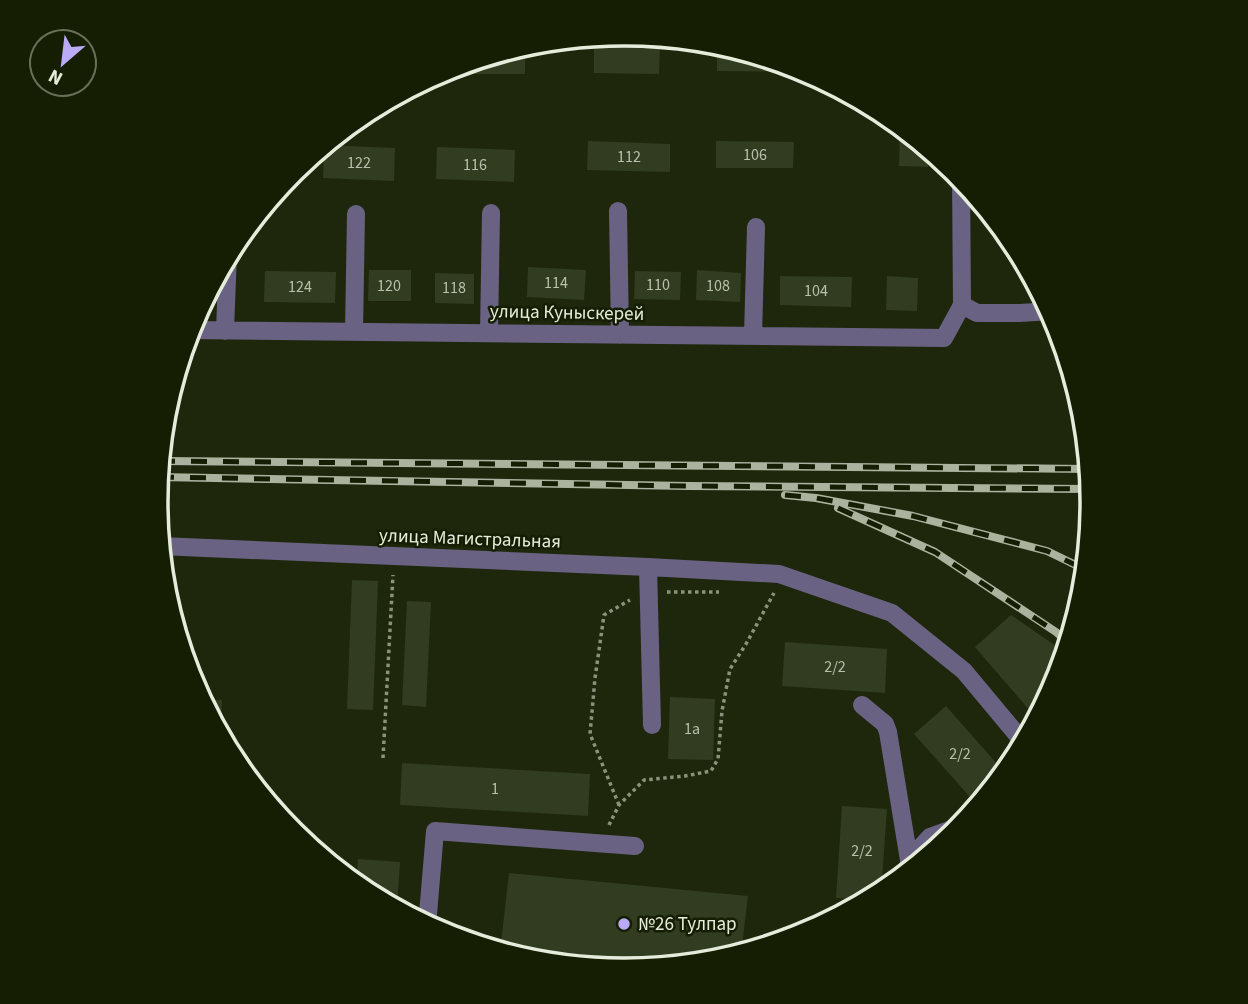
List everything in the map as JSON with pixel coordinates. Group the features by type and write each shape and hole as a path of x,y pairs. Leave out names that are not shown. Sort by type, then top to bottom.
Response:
{"street":[{"path":"961,195 962,305 977,313 1039,312"},
{"path":"618,211 620,335"},
{"path":"489,333 491,213"},
{"path":"354,332 356,214"},
{"path":"753,336 756,227"},
{"path":"225,331 227,278"},
{"name":"улица Куныскерей","path":"201,330 944,338 962,305"},
{"name":"улица Магистральная","path":"169,546 779,574 892,613 964,671 1017,734"},
{"path":"648,566 652,725"},
{"path":"862,705 885,724 888,732 907,860"},
{"path":"428,914 435,831 635,846"},
{"path":"923,847 930,837 936,835"}],"path":[{"path":"383,758 394,557"},
{"path":"599,844 619,805 644,780 711,771 718,759 722,711 730,669 774,592 779,574"}],"building":[{"path":"594,46 660,47 659,74 594,73"},
{"path":"717,55 776,72 717,71"},
{"path":"525,56 525,74 469,74 477,70"},
{"path":"900,138 928,162 928,167 899,166"},
{"path":"588,141 670,144 670,172 587,170"},
{"path":"716,141 794,142 793,168 716,168"},
{"path":"339,146 395,148 394,181 323,178 324,159"},
{"path":"437,147 515,150 514,182 436,179"},
{"path":"528,267 586,270 584,300 527,297"},
{"path":"369,270 411,270 411,301 368,301"},
{"path":"697,270 741,273 740,302 696,300"},
{"path":"265,271 336,272 335,303 264,302"},
{"path":"635,271 681,272 680,300 634,299"},
{"path":"435,273 474,274 474,304 435,303"},
{"path":"780,276 852,277 851,307 780,305"},
{"path":"887,276 918,278 917,311 886,310"},
{"path":"352,580 378,581 373,710 347,709"},
{"path":"407,601 431,602 426,707 402,705"},
{"path":"1011,615 1057,647 1030,710 975,647"},
{"path":"785,642 887,649 885,693 782,686"},
{"path":"670,697 715,699 713,760 668,759"},
{"path":"213,700 222,700 221,715"},
{"path":"946,706 998,765 971,798 914,734"},
{"path":"402,763 590,774 588,816 400,805"},
{"path":"842,806 887,809 882,879 849,899 836,898"},
{"path":"358,859 400,862 398,898 370,882 357,872"},
{"name":"№26 Тулпар","path":"509,873 748,896 742,943 713,950 654,958 594,958 535,950 501,942"}],"railway":[{"path":"169,461 1080,469"},
{"path":"168,477 688,486 1080,489"},
{"path":"785,495 913,516 1047,551 1076,565"},
{"path":"838,508 935,552 1060,636"}],"place":[{"name":"№26 Тулпар","path":"624,924"}]}
